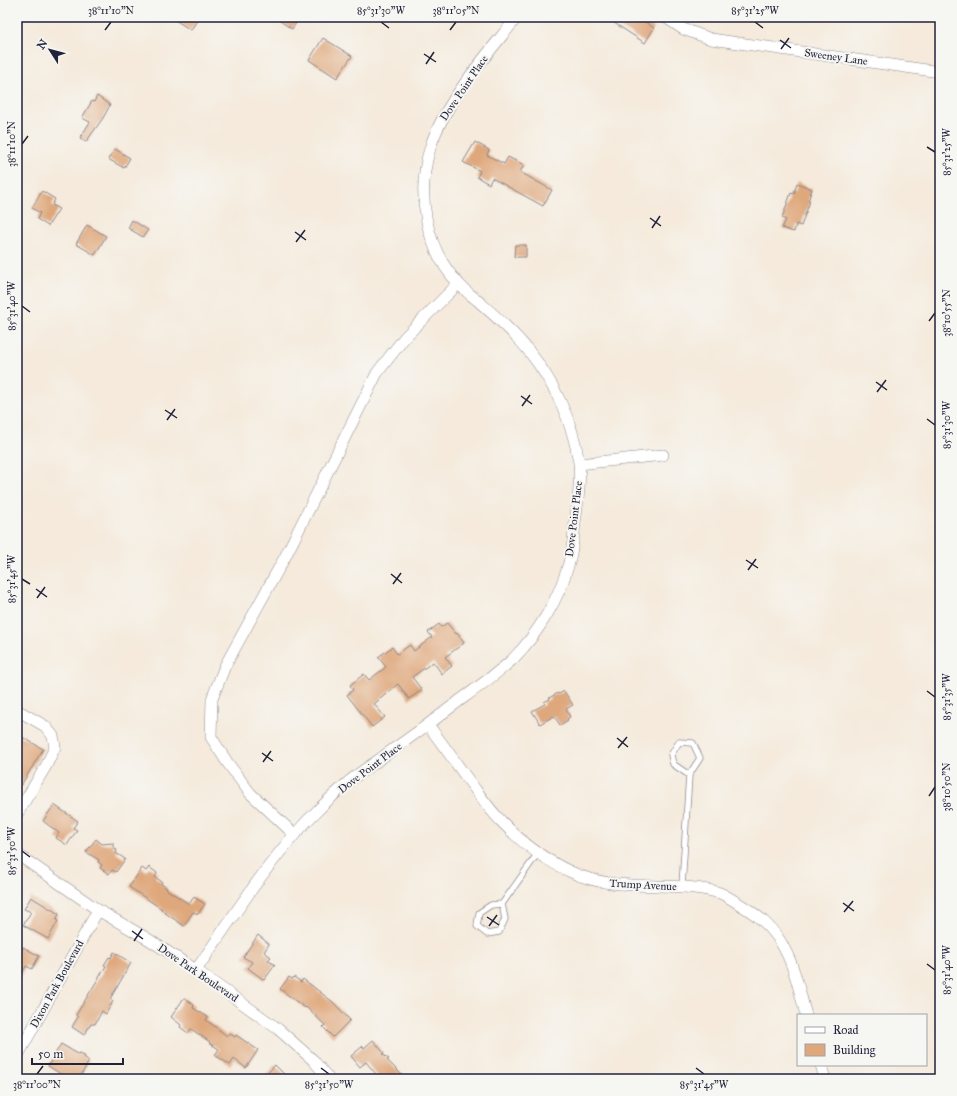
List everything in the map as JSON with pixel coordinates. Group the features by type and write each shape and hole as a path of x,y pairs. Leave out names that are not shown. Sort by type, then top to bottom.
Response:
{"street":[{"name":"Dove Point Place","path":"196,970 242,903 294,834 346,784 428,725 501,669 514,657 538,628 550,609 569,563 577,511 579,464 568,420 547,377 529,351 513,333 458,284 445,266 435,247 428,228 424,206 424,186 427,162 432,143 439,126 448,109 463,87 517,17"},
{"name":"Sweeney Lane","path":"666,17 683,29 711,39 940,72"},
{"path":"294,834 250,793 211,737 212,699 225,666 285,557 377,373 405,337 458,284"},
{"path":"579,464 664,455"},
{"path":"17,710 45,726 53,736 55,747 46,766 17,814"},
{"name":"Trump Avenue","path":"428,725 483,800 500,820 522,841 558,865 572,872 600,882 613,884 682,886 720,894 742,905 764,921 775,933 786,952 792,966 806,1014"},
{"name":"Dove Park Boulevard","path":"17,854 98,910 148,939 196,970 278,1029 312,1060 329,1079"},
{"name":"Dixon Park Boulevard","path":"17,1057 98,910"},
{"path":"821,1066 825,1079"}],"lane":[{"path":"682,886 689,776 700,758 692,743 679,742 671,754 673,764 689,776"},
{"path":"502,904 491,905 480,913 477,926 487,934 499,932 505,919 502,904 538,853"}],"building":[{"path":"170,17 199,17 191,30"},
{"path":"274,17 300,17 292,29"},
{"path":"605,17 638,17 654,28 645,43"},
{"path":"323,38 352,56 337,78 309,60"},
{"path":"97,96 110,105 103,118 86,142 80,138 90,122 82,118 92,101 94,102"},
{"path":"475,142 489,150 487,155 504,164 508,157 524,165 520,172 552,190 543,206 492,178 489,184 477,177 480,171 463,162"},
{"path":"115,149 130,158 124,168 108,159"},
{"path":"797,183 812,189 808,201 810,201 801,226 796,224 794,232 782,228 786,220 782,218 791,193 794,194"},
{"path":"42,191 55,199 52,205 59,209 48,226 37,219 40,213 32,208"},
{"path":"132,220 148,230 143,237 128,228"},
{"path":"87,225 106,236 95,255 76,244"},
{"path":"515,245 526,245 526,257 514,257"},
{"path":"447,623 464,643 445,657 452,666 442,674 433,662 412,677 422,690 409,699 398,684 374,704 385,717 372,727 347,695 353,690 350,685 364,674 369,680 386,667 378,657 392,647 397,654 410,645 414,651 432,637 428,632 439,624 441,627"},
{"path":"564,691 573,705 566,709 570,717 567,719 568,720 560,725 554,716 540,724 532,711 545,704 544,702 550,699 549,698"},
{"path":"17,734 43,749 17,792"},
{"path":"54,805 78,821 73,828 77,830 67,845 56,838 59,833 43,821"},
{"path":"96,839 102,844 113,843 113,847 117,850 116,853 125,859 116,872 112,870 109,874 100,868 102,865 98,862 99,860 86,852"},
{"path":"149,867 157,873 155,877 162,882 161,884 167,888 166,889 189,904 194,897 205,904 198,914 193,912 184,926 129,887 142,868 146,871"},
{"path":"31,897 59,914 56,920 58,921 48,939 23,925 31,912 24,909"},
{"path":"258,935 269,944 264,952 271,957 268,960 275,965 264,980 248,968 252,962 243,957"},
{"path":"17,946 22,949 23,947 39,956 32,969 26,966 17,983"},
{"path":"114,952 131,963 110,999 113,1001 106,1014 102,1011 95,1024 91,1024 84,1035 72,1027 78,1017 76,1015 106,966 104,965 109,957 111,958"},
{"path":"289,977 292,979 294,977 301,982 303,979 333,1002 350,1020 333,1037 323,1027 325,1025 306,1007 305,1008 280,989"},
{"path":"184,998 194,1005 193,1008 208,1017 206,1020 227,1036 229,1033 235,1037 236,1035 258,1050 246,1068 234,1059 230,1065 215,1055 219,1049 191,1029 188,1033 171,1017"},
{"path":"373,1040 384,1053 382,1054 389,1059 387,1060 406,1079 380,1079 366,1062 360,1067 351,1056"},
{"path":"61,1044 78,1054 80,1053 84,1055 84,1057 89,1061 79,1079 69,1079 48,1066"},
{"path":"275,1065 289,1079 262,1079"}]}
